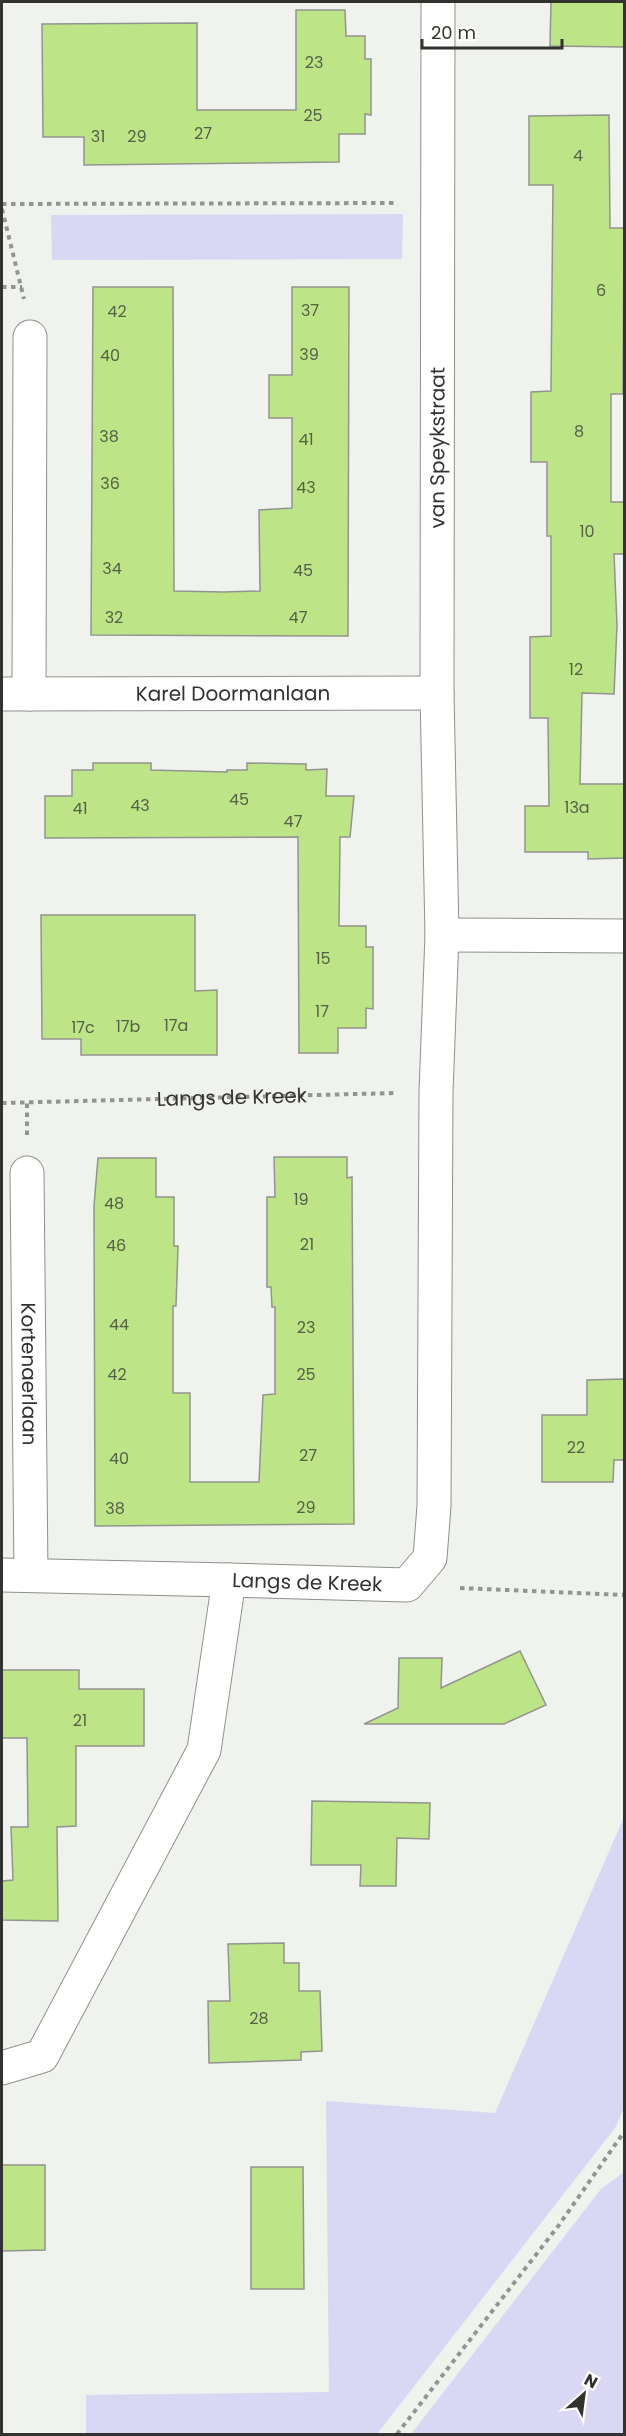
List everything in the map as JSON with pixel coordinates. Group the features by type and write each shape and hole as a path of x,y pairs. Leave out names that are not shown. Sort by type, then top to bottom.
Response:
{"street":[{"name":"van Speykstraat","path":"437,693 438,2"},
{"name":"Karel Doormanlaan","path":"30,337 15,694 437,693"},
{"name":"Langs de Kreek","path":"2,2068 42,2056 204,1750 229,1580 407,1585 430,1558 434,1506 436,1092 442,935 437,693"},
{"path":"442,935 624,936"},
{"name":"Kortenaerlaan","path":"27,1173 16,1574 229,1580"}],"path":[{"path":"2,204 438,204"},
{"path":"2,209 22,287 30,337"},
{"path":"2,287 22,287"},
{"name":"Langs de Kreek","path":"2,1103 436,1092"},
{"path":"407,1585 624,1595"},
{"path":"397,2434 559,2225 624,2132"}],"shaded area":[{"path":"403,214 402,259 52,260 51,215"},
{"path":"624,1817 624,2108 615,2128 377,2434 86,2434 86,2395 329,2392 326,2101 495,2113"},
{"path":"624,2172 624,2434 411,2434 601,2189"}],"building":[{"path":"551,2 624,2 624,47 550,46"},
{"path":"296,10 345,10 346,36 365,36 365,59 371,59 371,115 365,114 365,134 339,134 339,162 84,165 84,137 43,137 42,24 197,23 197,110 296,110"},
{"path":"609,115 610,228 624,228 623,394 611,394 611,502 624,502 624,554 614,554 617,625 614,694 582,693 580,784 624,784 624,858 588,859 588,852 525,852 525,806 549,806 548,718 530,718 530,637 551,636 551,536 547,536 547,462 531,462 531,392 551,391 553,185 529,185 529,116"},
{"path":"93,287 173,287 174,591 223,592 260,591 259,510 292,508 292,418 269,418 269,375 292,375 292,287 349,287 348,636 91,635"},
{"path":"93,763 151,763 151,770 227,772 227,770 247,770 247,763 306,764 306,770 327,769 326,796 354,796 350,837 340,837 339,926 366,926 366,947 373,947 373,1009 366,1008 366,1028 338,1028 338,1053 299,1053 298,837 45,838 45,796 72,796 72,770 93,770"},
{"path":"41,915 195,915 195,991 217,990 217,1055 81,1055 81,1039 42,1039"},
{"path":"274,1157 347,1157 347,1178 352,1177 354,1524 95,1526 94,1206 98,1158 156,1158 156,1197 174,1197 174,1246 178,1246 176,1306 173,1306 173,1393 190,1393 190,1482 259,1482 263,1395 275,1394 275,1307 272,1307 271,1287 267,1287 267,1197 275,1197"},
{"path":"624,1379 624,1460 614,1460 613,1482 542,1482 542,1415 587,1415 587,1380"},
{"path":"520,1651 546,1705 504,1724 364,1724 398,1708 399,1658 442,1658 441,1688"},
{"path":"2,1670 79,1670 79,1689 144,1689 144,1746 76,1746 76,1826 57,1827 58,1921 2,1920 2,1881 13,1880 11,1827 28,1827 27,1738 2,1738"},
{"path":"312,1801 430,1803 429,1839 397,1838 396,1886 360,1886 361,1865 311,1865"},
{"path":"284,1943 284,1963 299,1963 299,1991 320,1991 322,2051 301,2052 301,2060 209,2063 208,2001 230,2001 228,1944"},
{"path":"2,2165 45,2165 45,2250 2,2251"},
{"path":"251,2167 303,2167 304,2289 251,2289"}]}
